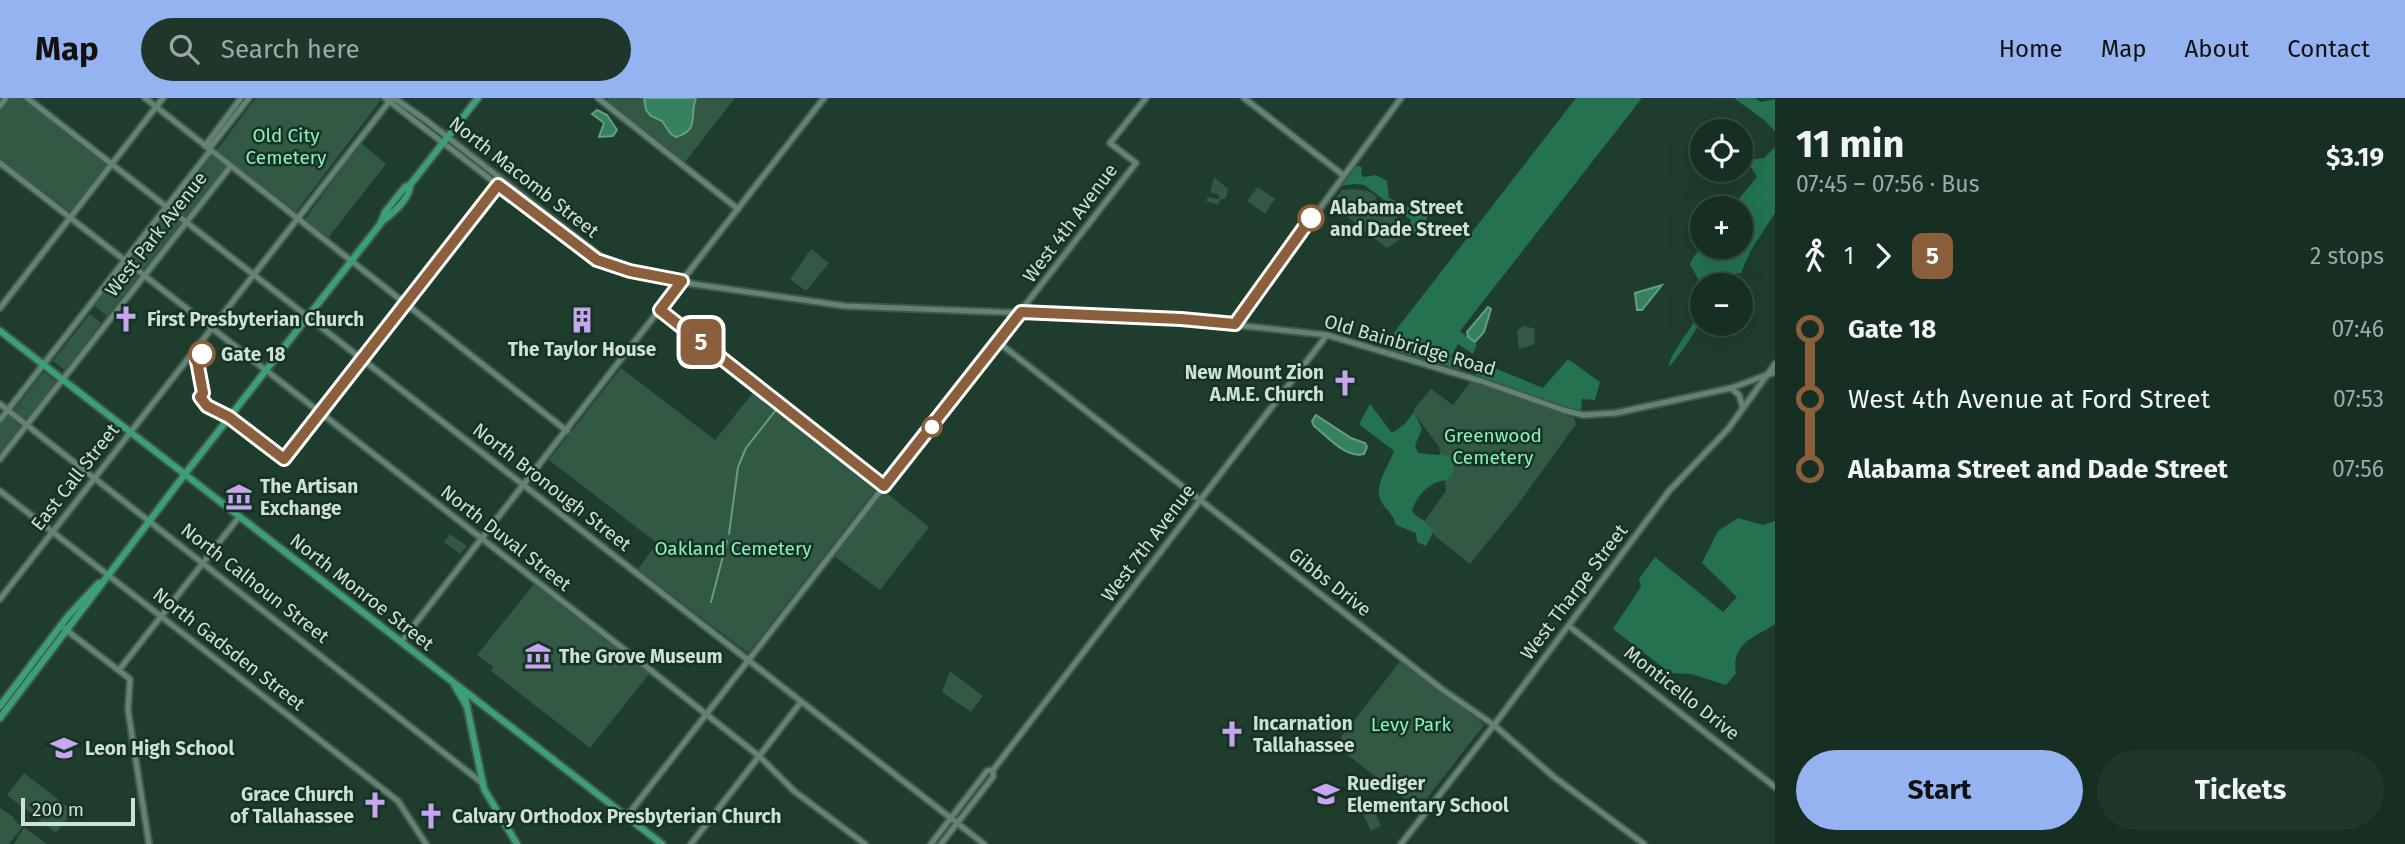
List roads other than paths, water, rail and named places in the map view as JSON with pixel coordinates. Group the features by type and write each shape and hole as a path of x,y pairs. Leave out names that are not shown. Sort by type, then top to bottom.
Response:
{"main road":[{"path":"0,718 91,590 108,575 381,223 402,201 410,190 410,185 478,98"},
{"name":"North Monroe Street","path":"0,331 662,844"},
{"path":"0,706 28,677"},
{"path":"454,682 470,710"},
{"path":"464,690 470,710 481,782 490,803 517,844"},
{"path":"470,710 480,702"}],"street":[{"path":"0,106 6,98"},
{"name":"North Bronough Street","path":"27,98 984,844"},
{"path":"145,98 566,431"},
{"path":"0,308 163,98"},
{"name":"West Park Avenue","path":"0,419 166,206 241,98"},
{"name":"West Park Avenue","path":"224,125 248,98"},
{"path":"598,98 738,209"},
{"path":"401,642 824,98"},
{"name":"West 4th Avenue","path":"627,816 1136,163 1110,144 1146,98"},
{"path":"1244,98 1343,175"},
{"path":"1235,324 1401,98"},
{"name":"North Macomb Street","path":"390,99 584,251 610,264"},
{"name":"East Call Street","path":"0,599 390,99"},
{"name":"North Duval Street","path":"0,163 759,756 794,791 864,844"},
{"name":"West Park Avenue","path":"0,459 230,167"},
{"name":"Old Bainbridge Road","path":"610,264 630,271 682,281 845,306 1181,319 1327,335 1583,415 1616,413 1731,388 1775,372"},
{"path":"660,310 884,486"},
{"path":"1244,312 1250,326"},
{"name":"West 7th Avenue","path":"941,844 993,777 993,770 1327,335"},
{"name":"Gibbs Drive","path":"998,342 1644,844"},
{"name":"West Tharpe Street","path":"1402,844 1669,491 1718,440 1775,364"},
{"path":"1731,388 1740,395 1743,409"},
{"name":"North Calhoun Street","path":"0,404 481,782"},
{"name":"North Gadsden Street","path":"0,491 398,801 425,844"},
{"path":"119,670 239,517"},
{"name":"Monticello Drive","path":"1569,626 1775,787"},
{"path":"63,629 130,678 128,710 131,738 149,844"},
{"path":"691,844 801,702"},
{"path":"469,770 478,766"},
{"name":"West 7th Avenue","path":"933,841 987,771 993,770"},
{"path":"933,841 941,844"}],"waterway":[{"path":"729,534 738,467 746,448 776,410"},
{"path":"711,602 727,541"}],"place":[{"name":"Alabama Street and Dade Street","path":"1311,218"},
{"name":"First Presbyterian Church","path":"126,319"},
{"name":"The Taylor House","path":"582,320"},
{"name":"Gate 18","path":"202,354"},
{"name":"New Mount Zion A.M.E. Church","path":"1345,383"},
{"name":"The Artisan Exchange","path":"239,497"},
{"name":"The Grove Museum","path":"538,656"},
{"name":"Incarnation Tallahassee","path":"1232,734"},
{"name":"Leon High School","path":"64,748"},
{"name":"Ruediger Elementary School","path":"1326,794"},
{"name":"Grace Church of Tallahassee","path":"375,805"},
{"name":"Calvary Orthodox Presbyterian Church","path":"431,816"}],"park label":[{"name":"Old City Cemetery","path":"286,146"},
{"name":"Greenwood Cemetery","path":"1493,446"},
{"name":"Oakland Cemetery","path":"733,548"},
{"name":"Levy Park","path":"1411,724"}]}
